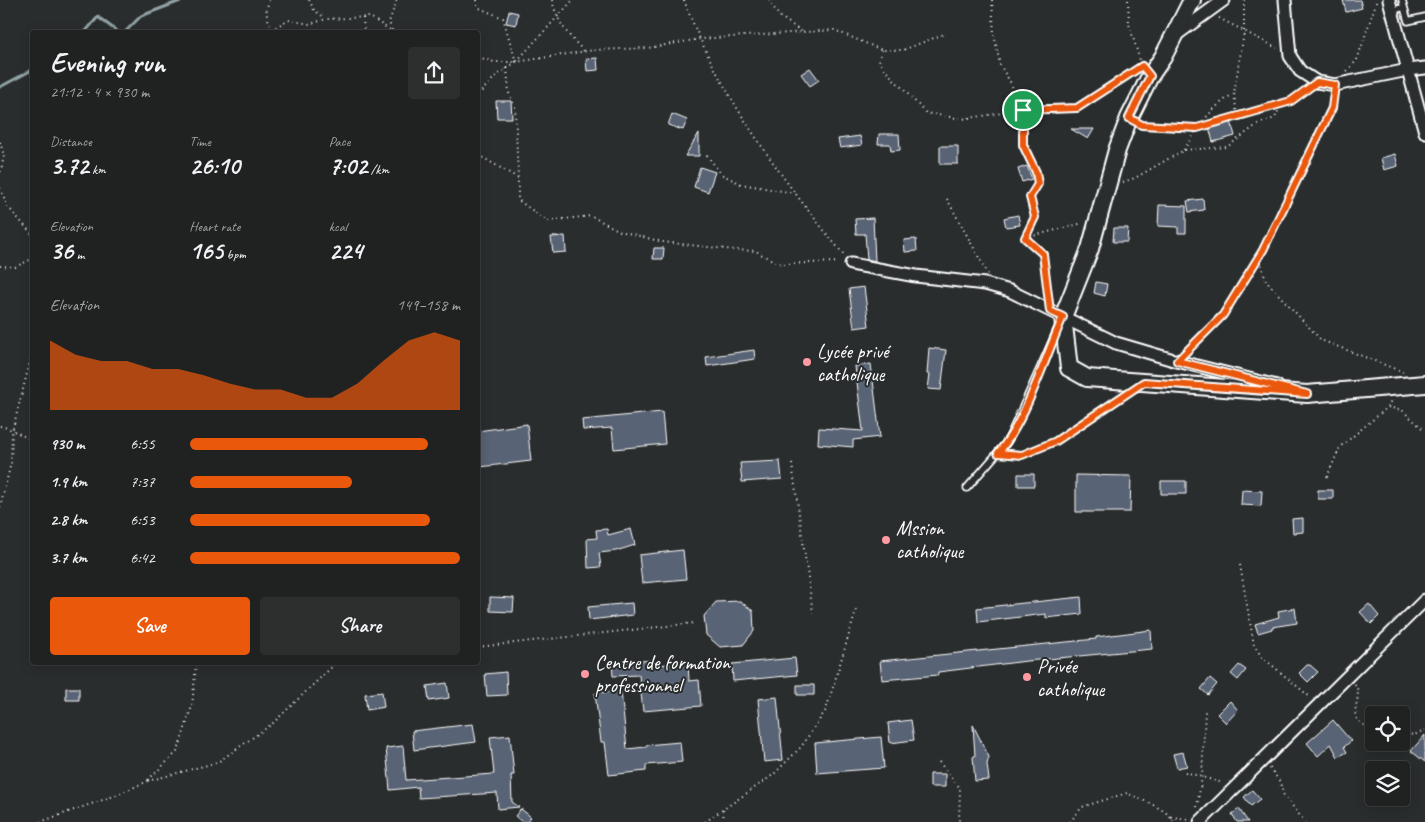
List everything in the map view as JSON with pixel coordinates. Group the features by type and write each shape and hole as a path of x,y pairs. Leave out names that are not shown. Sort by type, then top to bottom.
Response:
{"street":[{"path":"1192,0 1129,118 1107,186 1090,249 1056,314 1069,368 1087,378 1307,394 1403,380 1425,384"},
{"path":"1173,38 1224,0"},
{"path":"1285,0 1290,56 1300,70 1317,82 1335,85 1425,68"},
{"path":"1390,5 1425,132"},
{"path":"851,264 916,276 986,284 1056,314 1116,343 1177,361 1307,394"},
{"path":"1200,822 1425,600"}],"lane":[{"path":"1402,0 1408,21 1425,17"},
{"path":"1390,5 1404,7"},
{"path":"967,488 1008,442 1030,396 1056,314"}],"path":[{"path":"269,0 266,12 271,29 288,20 310,24 326,19 370,17 390,30"},
{"path":"309,0 314,10 326,19"},
{"path":"392,30 389,22 397,0"},
{"path":"477,0 477,7 503,18 516,62"},
{"path":"552,0 556,18 566,33 584,51"},
{"path":"480,93 516,62 573,0"},
{"path":"684,0 712,65 794,193 851,264"},
{"path":"769,0 779,16 804,33"},
{"path":"992,0 994,34 1000,65 1012,85 1014,98 1023,110 1023,145 1036,172 1038,184 1030,197 1035,217 1025,238"},
{"path":"882,50 879,61 926,113 962,119 1023,110 1077,108 1142,66 1129,24 1128,0"},
{"path":"1237,116 1234,93 1244,33 1244,0"},
{"path":"1177,361 1223,315 1259,256 1332,108 1335,85 1357,60 1377,0"},
{"path":"1208,12 1290,56"},
{"path":"363,18 364,30"},
{"path":"480,58 494,62 516,62 584,51 648,48 700,39 834,30 882,50 903,50 944,34"},
{"path":"507,68 509,93 515,106 518,200 548,221 591,216 620,230 663,242 756,251 781,264 851,264"},
{"path":"1129,118 1142,125 1197,128 1291,101 1317,82"},
{"path":"1184,150 1197,128 1216,104 1234,93"},
{"path":"1107,186 1135,178 1184,150 1227,146 1258,124 1275,118 1282,104"},
{"path":"0,142 4,156 0,174"},
{"path":"707,154 721,174 741,184 794,193"},
{"path":"480,156 518,178"},
{"path":"0,188 8,207 30,232"},
{"path":"947,199 984,267 998,288"},
{"path":"1025,238 1098,218"},
{"path":"1025,238 1043,254 1056,314"},
{"path":"1259,256 1266,281 1320,340 1403,380 1388,407 1340,447 1327,477"},
{"path":"0,266 15,267 30,260"},
{"path":"0,508 10,463 12,432 30,362"},
{"path":"998,453 1022,455 1056,441 1144,382"},
{"path":"1388,407 1404,411 1422,428"},
{"path":"0,426 30,439"},
{"path":"792,464 813,613"},
{"path":"1240,566 1254,645 1261,656 1319,703"},
{"path":"705,822 773,775 801,747 826,710 857,608"},
{"path":"480,648 694,622"},
{"path":"148,781 178,751 192,706 198,665"},
{"path":"40,822 114,796 148,781 218,762 272,724 334,665"},
{"path":"1348,674 1358,688 1359,695 1354,708 1356,717 1365,725"},
{"path":"1200,822 1196,813 1202,778 1205,711"},
{"path":"1410,734 1425,730"},
{"path":"1263,758 1280,782 1283,794 1305,822"},
{"path":"939,762 960,788 959,822"},
{"path":"1185,772 1235,786"},
{"path":"1070,822 1082,807 1127,793 1171,816 1200,822"},
{"path":"723,810 724,822"},
{"path":"1171,816 1175,822"}],"building":[{"path":"1343,0 1360,0 1362,8 1346,12"},
{"path":"509,11 518,13 516,25 506,23"},
{"path":"597,58 598,70 587,71 586,59"},
{"path":"810,68 819,80 810,86 801,74"},
{"path":"496,101 511,101 512,118 497,118"},
{"path":"672,114 687,120 683,130 668,125"},
{"path":"1231,121 1235,136 1213,142 1209,127"},
{"path":"1071,129 1094,129 1088,139"},
{"path":"699,133 699,156 685,156"},
{"path":"879,134 899,134 900,150 891,151 890,144 878,144"},
{"path":"860,136 862,145 840,148 838,139"},
{"path":"940,146 958,146 958,164 940,164"},
{"path":"1395,154 1398,166 1384,170 1381,158"},
{"path":"1027,166 1032,179 1022,182 1018,169"},
{"path":"700,167 715,172 708,192 694,187"},
{"path":"1203,199 1204,210 1189,212 1187,201"},
{"path":"1159,205 1186,206 1186,233 1178,233 1178,227 1158,226"},
{"path":"1018,215 1020,225 1006,227 1004,218"},
{"path":"873,218 875,261 867,259 865,234 856,234 855,219"},
{"path":"1114,228 1128,228 1127,242 1113,242"},
{"path":"565,236 566,252 553,253 551,237"},
{"path":"916,239 917,251 905,252 904,240"},
{"path":"654,248 664,248 663,259 653,259"},
{"path":"1096,282 1107,284 1105,296 1094,293"},
{"path":"864,287 869,326 854,328 849,289"},
{"path":"929,348 946,350 941,390 928,389 930,374 927,374"},
{"path":"754,350 755,359 707,366 706,357"},
{"path":"871,364 880,437 853,440 853,447 818,444 819,428 863,431 855,366"},
{"path":"662,412 665,444 614,449 612,428 583,430 582,420"},
{"path":"527,424 531,461 480,467 480,431"},
{"path":"780,461 782,479 742,482 740,463"},
{"path":"1018,474 1034,474 1034,486 1018,486"},
{"path":"1076,475 1131,476 1130,512 1076,512"},
{"path":"1161,481 1186,481 1186,494 1161,494"},
{"path":"1242,490 1262,491 1261,506 1241,505"},
{"path":"1318,490 1333,490 1333,499 1318,499"},
{"path":"1303,518 1303,532 1293,533 1292,519"},
{"path":"607,529 608,535 631,529 635,545 616,551 599,553 601,567 588,568 587,539 597,538 596,530"},
{"path":"683,550 686,579 642,583 639,555"},
{"path":"490,597 514,598 513,612 490,611"},
{"path":"1081,597 1082,614 1046,618 1046,614 978,622 977,608"},
{"path":"740,601 753,611 754,631 743,645 720,647 706,635 704,616 716,602"},
{"path":"632,603 633,615 589,620 588,607"},
{"path":"1369,604 1379,616 1371,624 1360,612"},
{"path":"1295,608 1297,623 1272,627 1272,629 1258,633 1255,624 1279,617 1278,611"},
{"path":"1151,630 1152,649 1027,661 938,672 938,675 882,680 880,661 1096,639 1096,637"},
{"path":"795,658 797,675 733,681 732,664"},
{"path":"654,660 654,665 688,663 689,681 699,680 701,706 643,711 639,675 613,676 612,663"},
{"path":"1239,665 1246,670 1238,680 1231,674"},
{"path":"1307,665 1310,665 1318,672 1308,682 1299,673"},
{"path":"506,672 507,695 487,696 485,674"},
{"path":"1210,678 1217,684 1208,695 1201,689"},
{"path":"447,683 449,698 429,701 427,686"},
{"path":"797,685 814,685 814,695 797,695"},
{"path":"66,688 79,688 79,700 66,700"},
{"path":"621,691 627,749 680,742 682,762 646,765 646,771 609,775 605,742 601,742 595,693"},
{"path":"382,692 384,707 367,710 365,694"},
{"path":"777,697 783,760 764,762 758,699"},
{"path":"1230,701 1238,710 1226,723 1217,714"},
{"path":"911,720 914,740 890,743 888,723"},
{"path":"1333,720 1351,741 1344,747 1347,752 1338,757 1331,744 1318,756 1307,743"},
{"path":"473,724 476,742 414,750 412,731"},
{"path":"973,725 989,757 987,764 989,780 975,781"},
{"path":"510,735 514,775 511,775 512,802 519,807 498,809 497,793 419,798 418,787 390,790 386,748 403,746 406,780 494,774 490,737"},
{"path":"1425,735 1425,762 1411,751"},
{"path":"881,737 884,768 817,773 815,743"},
{"path":"1183,752 1187,766 1177,768 1173,754"},
{"path":"930,774 945,774 945,787 930,787"},
{"path":"1252,790 1260,799 1251,806 1244,797"},
{"path":"521,809 531,817 527,822 522,822 515,816"},
{"path":"1239,809 1248,822 1237,822 1232,814"}],"waterway":[{"path":"127,30 141,16 183,0"},
{"path":"87,30 98,17 115,30"},
{"path":"0,87 30,71"}],"place":[{"name":"Lycée privé catholique","path":"807,362"},
{"name":"Mssion catholique","path":"886,540"},
{"name":"Centre de formation professionnel","path":"585,674"},
{"name":"Privée catholique","path":"1027,677"}],"route":[{"path":"1142,66 1150,76 1129,118 1142,125 1197,128 1291,101 1317,82 1335,85 1332,108 1263,250 1223,315 1177,361 1307,394 1144,382 1056,441 1022,455 998,453 1008,442 1030,396 1063,317 1050,311 1043,254 1025,238 1035,217 1030,197 1038,184 1036,172 1023,145 1023,110 1077,108 1142,66"}]}
